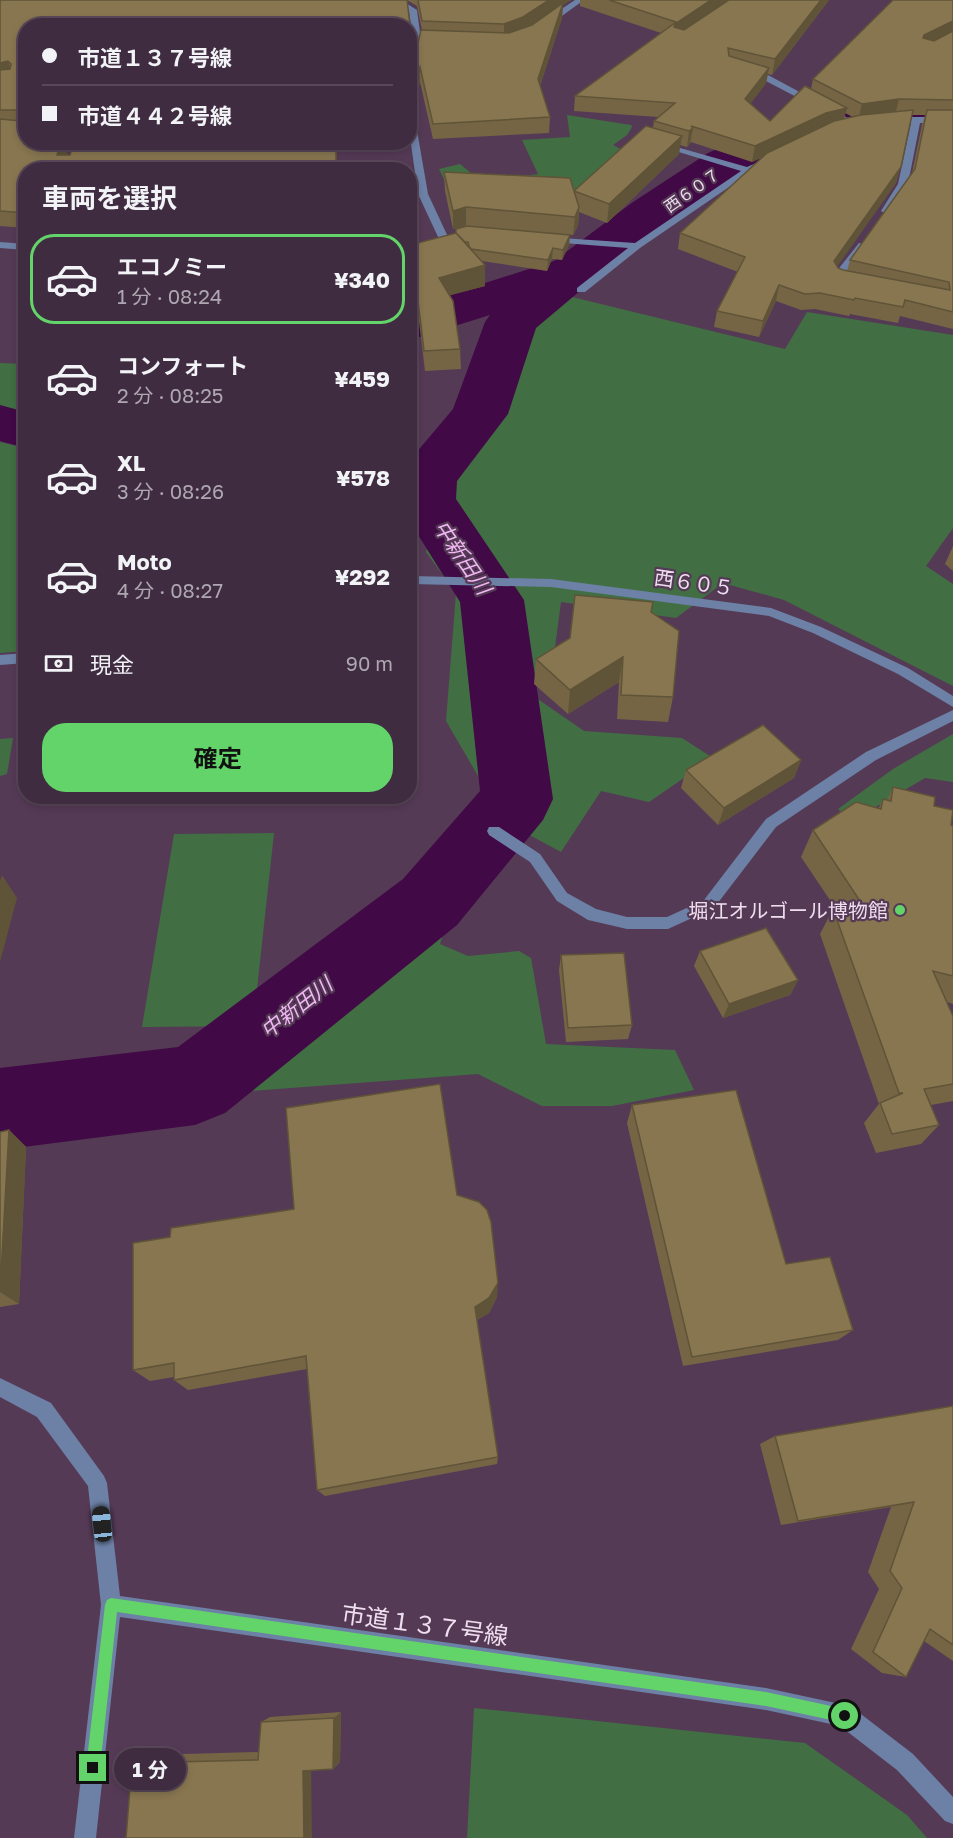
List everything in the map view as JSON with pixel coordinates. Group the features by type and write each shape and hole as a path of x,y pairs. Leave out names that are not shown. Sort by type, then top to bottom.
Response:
{"street":[{"path":"396,0 413,10 414,18"},
{"path":"536,30 580,0"},
{"path":"417,40 428,40"},
{"path":"739,70 765,77 855,124"},
{"path":"878,223 903,184 916,120"},
{"path":"886,121 953,120"},
{"path":"647,140 743,169"},
{"path":"416,150 423,194 444,239"},
{"name":"西６０７","path":"580,290 743,169 777,156"},
{"path":"417,194 423,194"},
{"path":"432,243 455,235"},
{"path":"535,237 637,246"},
{"path":"861,285 839,280 837,277 866,239"},
{"path":"0,245 18,246"},
{"name":"西６０５","path":"417,580 551,583 771,612 817,630 903,671 953,702"},
{"path":"0,660 18,659"},
{"path":"494,831 535,858 562,897 593,915 627,923 669,924 709,904 771,823 871,756 953,715"},
{"path":"0,1388 44,1410 97,1483 111,1605 85,1838"},
{"name":"市道１３７号線","path":"111,1605 766,1699 845,1716 905,1762 953,1813"}],"green space":[{"path":"567,115 632,127 627,135 613,145 628,153 578,195 449,190 439,169 460,164 477,178 495,180 538,174 522,140 570,137"},
{"path":"572,297 785,349 807,312 953,335 953,528 926,566 953,584 953,686 784,600 723,583 676,618 561,602 554,655 522,688 584,731 682,738 713,758 649,802 601,791 561,852 505,822 446,721 456,593 426,552 466,422 484,347"},
{"path":"0,363 18,364 18,417 0,414"},
{"path":"0,442 18,446 18,652 0,653"},
{"path":"953,734 953,782 925,778 852,821 838,809 893,769"},
{"path":"13,738 7,774 0,776 0,739"},
{"path":"274,833 253,1026 142,1027 174,834"},
{"path":"455,896 440,944 468,956 519,951 531,958 546,1044 675,1050 694,1090 612,1106 542,1106 478,1074 209,1094"},
{"path":"474,1708 805,1743 907,1815 927,1838 467,1838"}],"building":[{"path":"0,0 407,0 409,18 18,18 18,110 0,110 0,70 10,69 11,64 8,61 0,63"},
{"path":"418,0 549,0 523,17 504,24 422,21"},
{"path":"609,0 711,0 675,24 674,27 684,30 729,0 821,0 775,59 728,48 729,56 769,68 745,99 770,121 805,86 847,108 826,113 755,146 691,126 693,128 689,131 654,121 675,103 575,96 676,22"},
{"path":"893,0 953,0 953,21 924,35 923,38 934,41 953,31 953,100 899,99 862,104 813,79"},
{"path":"563,3 538,79 550,117 433,124 420,67 417,77 417,48 421,30 509,33 532,25"},
{"path":"913,110 901,167 834,261 838,268 843,270 950,290 949,282 850,260 915,169 927,110 953,110 953,312 905,300 903,307 820,293 805,294 779,285 763,321 717,311 745,257 680,233 767,153 834,121 861,115"},
{"path":"0,119 18,121 18,150 59,150 57,155 70,155 72,150 336,150 336,162 18,162 18,212 0,211"},
{"path":"646,126 682,136 609,204 574,191"},
{"path":"444,172 570,178 579,207 575,217 466,207 453,211"},
{"path":"467,226 570,235 563,250 553,248 548,260 471,249 468,242 456,233 456,229"},
{"path":"456,233 485,265 439,278 453,301 460,349 424,351 417,292 417,241 418,243"},
{"path":"575,595 653,602 651,612 679,631 673,697 621,695 623,657 570,690 536,659 570,638"},
{"path":"763,725 801,760 724,808 686,770"},
{"name":"堀江オルゴール博物館","path":"893,787 935,797 934,806 953,810 951,825 953,826 953,976 933,971 953,1016 953,1084 924,1089 939,1125 892,1134 880,1103 903,1093 899,1093 833,909 868,913 813,830 856,802 881,809 883,799 891,801"},
{"path":"766,928 798,980 729,1004 700,951"},
{"path":"624,953 632,1025 568,1028 561,955"},
{"path":"440,1084 457,1195 479,1202 487,1210 491,1222 498,1283 489,1298 475,1307 498,1457 317,1490 306,1356 174,1380 174,1363 133,1370 133,1243 170,1237 171,1228 294,1209 286,1108"},
{"path":"736,1090 786,1264 830,1257 853,1330 692,1357 632,1105"},
{"path":"9,1130 0,1292 0,1132"},
{"path":"953,1406 953,1645 930,1629 906,1677 873,1652 902,1588 890,1571 914,1502 798,1521 775,1436"},
{"path":"334,1718 333,1769 303,1771 304,1838 126,1838 132,1763 258,1760 261,1722"}],"waterway":[{"name":"中新田川","path":"0,1109 195,1085 430,902 517,799 492,600 426,500 427,478 480,414 512,322 575,269 650,212 724,163 791,133 854,113 953,108"},
{"path":"417,322 562,274"},
{"path":"0,423 18,428"}],"place":[{"name":"堀江オルゴール博物館","path":"900,910"}],"route":[{"path":"93,1768 111,1605 766,1699 845,1716"}]}
